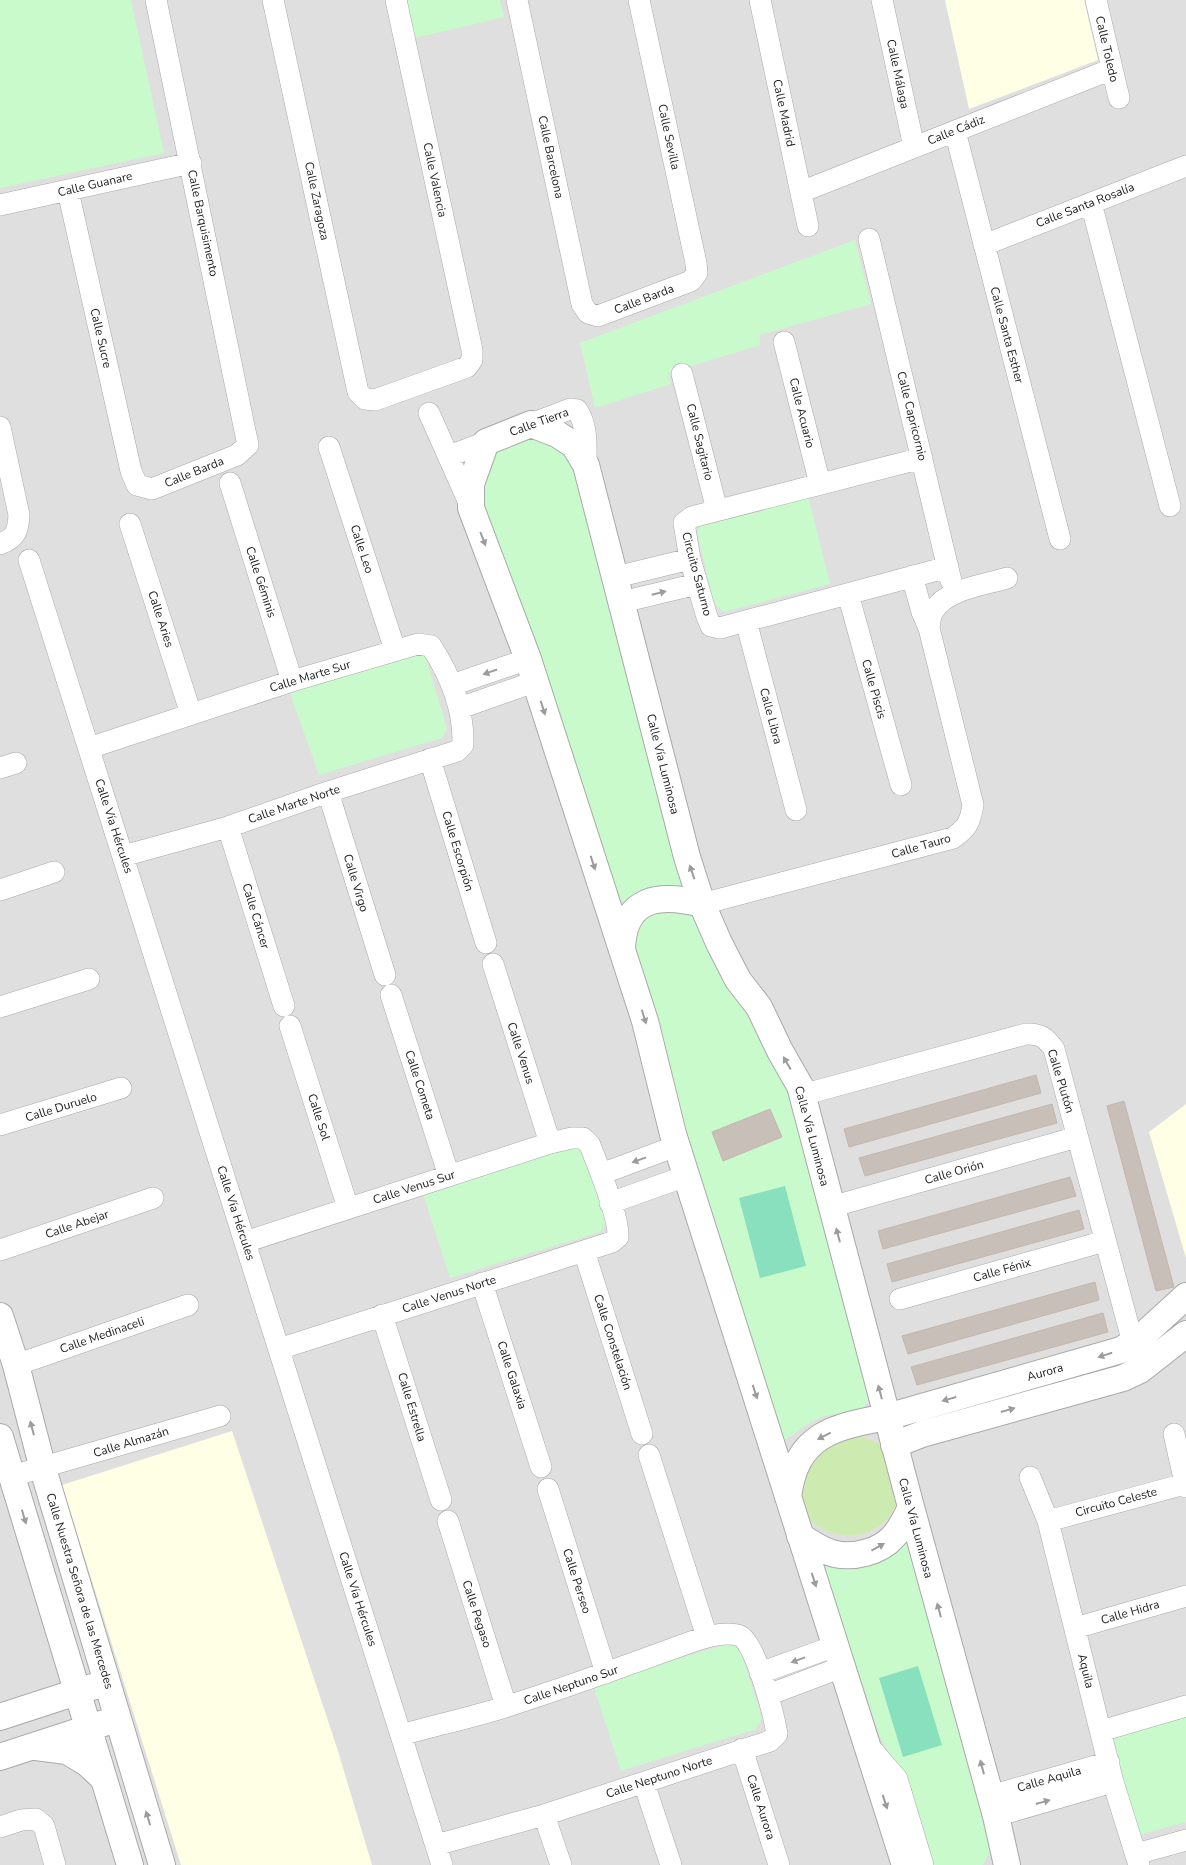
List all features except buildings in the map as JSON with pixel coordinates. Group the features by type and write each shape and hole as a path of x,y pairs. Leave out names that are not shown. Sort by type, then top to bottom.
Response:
{"street":[{"name":"Calle Barquisimento","path":"156,0 248,445"},
{"name":"Calle Zaragoza","path":"273,0 358,392 365,399 375,400 467,367 472,360"},
{"name":"Calle Valencia","path":"396,0 472,350 472,360"},
{"name":"Calle Barcelona","path":"517,0 582,304 588,313"},
{"name":"Calle Sevilla","path":"638,0 697,273"},
{"name":"Calle Madrid","path":"760,0 808,226"},
{"name":"Calle Málaga","path":"882,0 914,147"},
{"name":"Calle Toledo","path":"1096,0 1119,98"},
{"name":"Calle Cádiz","path":"801,192 1112,68"},
{"name":"Calle Santa Esther","path":"955,131 1060,539"},
{"name":"Calle Guanare","path":"0,206 190,162"},
{"name":"Calle Santa Rosalía","path":"984,244 1186,166"},
{"name":"Calle Sucre","path":"68,191 132,471 137,485"},
{"path":"1092,203 1170,506"},
{"name":"Calle Capricornio","path":"869,239 954,593"},
{"name":"Calle Barda","path":"588,313 598,316 691,281 697,273"},
{"name":"Calle Acuario","path":"784,342 820,484"},
{"name":"Calle Sagitario","path":"682,374 717,510"},
{"path":"430,413 471,508 531,670 645,1021 676,1146 905,1865"},
{"name":"Calle Tierra","path":"450,456 531,424"},
{"name":"Calle Vía Luminosa","path":"531,424 557,434 574,445 586,465 687,858 702,904 722,950 738,980 759,1007 780,1052 800,1086 894,1445 996,1817 1007,1865"},
{"path":"0,427 19,515 18,530 9,540 0,544"},
{"path":"471,508 471,484 486,442"},
{"name":"Calle Barda","path":"137,485 152,489 237,455 248,445"},
{"name":"Calle Leo","path":"329,447 395,650"},
{"name":"Circuito Saturno","path":"922,458 692,517 684,523 690,559 712,626 720,628 948,567"},
{"name":"Calle Géminis","path":"230,483 292,681"},
{"name":"Calle Aries","path":"130,524 191,714"},
{"path":"619,590 690,559"},
{"name":"Calle Vía Hércules","path":"29,560 442,1865"},
{"name":"Calle Tauro","path":"702,904 952,838 964,830 971,818 972,805 929,628 912,576"},
{"path":"929,628 932,611 941,601 954,593 1007,578"},
{"path":"619,590 697,584"},
{"name":"Calle Piscis","path":"848,594 901,785"},
{"name":"Calle Libra","path":"746,621 796,810"},
{"name":"Calle Marte Sur","path":"89,748 292,681 418,644 431,646 452,685 460,708 463,745"},
{"path":"452,685 531,670"},
{"path":"460,708 531,670"},
{"name":"Calle Marte Norte","path":"123,856 228,827 328,792 457,751 463,745"},
{"name":"Calle Escorpión","path":"430,759 486,943"},
{"name":"Calle Virgo","path":"328,792 385,975"},
{"name":"Calle Cáncer","path":"228,827 287,1016"},
{"path":"0,890 54,872"},
{"path":"622,951 623,934 627,920 636,909 653,901 666,898 702,904"},
{"name":"Calle Venus","path":"493,964 550,1143"},
{"path":"0,1007 89,979"},
{"name":"Calle Cometa","path":"391,995 449,1176"},
{"name":"Calle Sol","path":"287,1016 348,1208"},
{"name":"Calle Plutón","path":"802,1095 1013,1037 1036,1033 1046,1039 1054,1049 1140,1370"},
{"name":"Calle Duruelo","path":"0,1126 121,1088"},
{"name":"Calle Orión","path":"831,1207 1077,1137"},
{"name":"Calle Venus Sur","path":"245,1242 550,1143 572,1138 583,1138 590,1145 601,1174"},
{"path":"676,1146 601,1174 610,1203 686,1176"},
{"name":"Calle Abejar","path":"0,1250 153,1198"},
{"name":"Calle Venus Norte","path":"279,1349 612,1242 618,1237 619,1230 610,1203"},
{"name":"Calle Fénix","path":"900,1299 1105,1241"},
{"name":"Calle Constelación","path":"584,1251 642,1434"},
{"name":"Calle Galaxia","path":"482,1283 541,1467"},
{"name":"Aurora","path":"887,1418 1121,1350 1132,1343 1186,1296"},
{"name":"Calle Medinaceli","path":"16,1366 188,1305"},
{"name":"Calle Nuestra Señora de las Mercedes","path":"0,1316 16,1366 43,1469 162,1865"},
{"name":"Calle Estrella","path":"382,1316 441,1500"},
{"path":"894,1445 922,1434 1123,1378 1140,1370 1186,1334"},
{"name":"Calle Almazán","path":"12,1476 43,1469 220,1416"},
{"path":"788,1498 793,1471 804,1451 812,1442 839,1429 887,1418"},
{"name":"Circuito Celeste","path":"1048,1521 1186,1485 1174,1434"},
{"path":"0,1436 130,1865"},
{"path":"649,1456 707,1637"},
{"name":"Aquila","path":"1030,1477 1048,1521 1111,1772 1138,1860"},
{"name":"Calle Perseo","path":"548,1489 606,1673"},
{"path":"800,1536 823,1550 836,1554 852,1555 873,1550 892,1539 906,1519 911,1507"},
{"name":"Calle Pegaso","path":"448,1521 506,1706"},
{"name":"Calle Hidra","path":"1075,1628 1186,1596"},
{"name":"Calle Neptuno Sur","path":"402,1735 506,1706 707,1637 739,1636"},
{"name":"Calle Neptuno Norte","path":"436,1845 544,1815 770,1741 777,1734 768,1695 747,1642 739,1636"},
{"path":"31,1707 54,1676 66,1654"},
{"path":"760,1673 839,1657"},
{"path":"768,1695 839,1657"},
{"path":"0,1717 107,1682"},
{"path":"1101,1731 1186,1706"},
{"path":"0,1757 118,1718"},
{"path":"866,1743 897,1779 923,1865"},
{"path":"33,1747 67,1751 87,1763 103,1778"},
{"name":"Calle Aurora","path":"742,1749 779,1865"},
{"name":"Calle Aquila","path":"996,1817 1111,1772"},
{"path":"644,1783 671,1865"},
{"path":"544,1815 561,1865"},
{"path":"991,1865 995,1858 996,1817"},
{"path":"0,1826 21,1820 36,1819 44,1826 55,1865"},
{"path":"1138,1860 1186,1840"}],"shaded area":[{"path":"0,0 1186,0 1186,1865 0,1865"},
{"path":"945,0 1084,0 1098,60 969,109"},
{"path":"1186,1104 1186,1258 1149,1132"},
{"path":"232,1431 338,1751 372,1865 181,1865 62,1485"}],"green space":[{"path":"0,0 131,0 164,153 0,188"},
{"path":"406,0 500,0 504,17 415,38"},
{"path":"855,240 871,304 759,335 761,345 668,373 671,384 595,408 580,343"},
{"path":"536,433 572,454 686,885 678,890 627,903 619,899 477,496 491,449"},
{"path":"808,496 830,584 724,612 714,604 697,531 704,522"},
{"path":"415,653 425,656 447,728 442,738 319,775 290,693"},
{"path":"646,909 683,909 694,917 759,1016 792,1088 870,1401 859,1410 824,1416 811,1422 785,1440 776,1434 693,1173 630,941"},
{"path":"574,1146 583,1149 606,1222 600,1232 450,1278 423,1194"},
{"path":"785,1186 806,1266 760,1278 739,1198"},
{"path":"856,1435 876,1442 885,1451 898,1498 892,1512 884,1523 873,1530 847,1535 833,1533 821,1528 805,1513 799,1500 803,1476 810,1452"},
{"path":"903,1538 915,1543 992,1847 982,1865 931,1865 903,1774 881,1739 822,1563"},
{"path":"730,1643 739,1646 762,1718 756,1729 621,1771 593,1685"},
{"path":"918,1666 942,1745 903,1757 879,1678"},
{"path":"1186,1717 1186,1822 1139,1835 1112,1737"}]}
